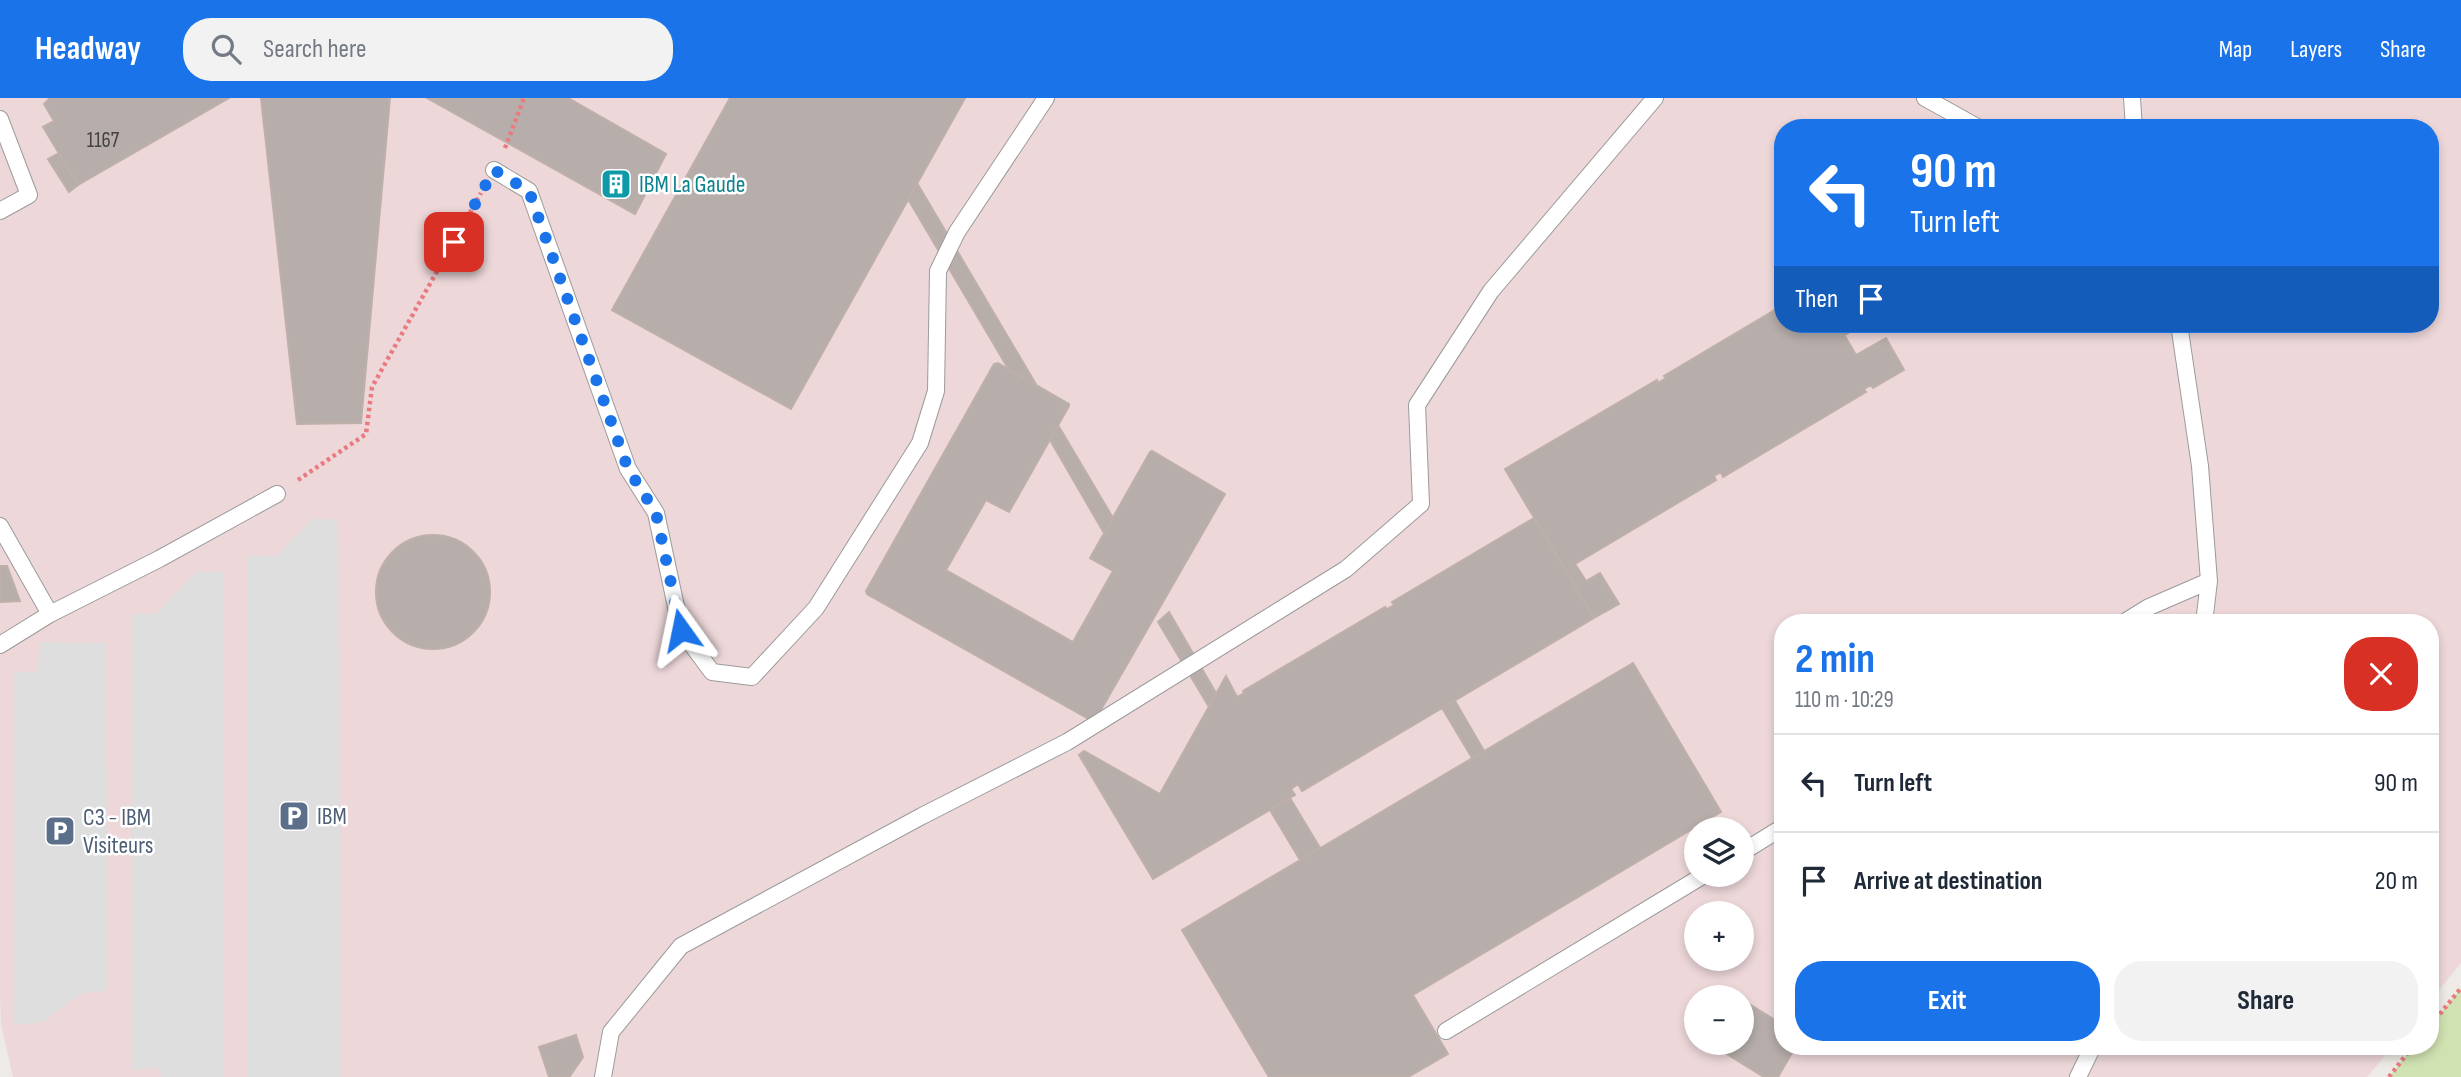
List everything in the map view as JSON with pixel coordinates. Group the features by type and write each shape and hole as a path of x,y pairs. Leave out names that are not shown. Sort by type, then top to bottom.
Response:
{"lane":[{"path":"494,170 529,191 628,469 656,513 681,630 712,671 752,677 816,608 920,443 936,391 938,271 957,232 1046,98"},
{"path":"603,1077 611,1032 681,946 922,816 1067,742 1346,569 1421,504 1417,405 1490,290 1655,98"},
{"path":"1925,98 1963,119"},
{"path":"2132,98 2133,119"},
{"path":"0,119 29,195 0,211"},
{"path":"2180,333 2200,466 2209,581 2205,614"},
{"path":"0,645 50,614 159,559 277,494"},
{"path":"0,526 50,614"},
{"path":"2138,614 2209,581"},
{"path":"1754,845 1774,833"},
{"path":"1446,1031 1684,887"},
{"path":"2078,1077 2089,1055"}],"path":[{"path":"277,494 366,434 372,387 502,156 524,98"},
{"path":"2439,1015 2461,988"},
{"path":"2389,1077 2406,1055"}],"shaded area":[{"name":"IBM La Gaude","path":"0,98 2461,98 2461,963 2439,990 2439,614 1774,614 1774,1055 2385,1055 2367,1077 13,1077 1,1024 0,996"},
{"name":"IBM","path":"313,519 338,519 342,1077 248,1077 247,555 276,556"},
{"path":"197,571 223,572 223,1077 161,1077 158,1067 132,1070 132,614 156,614"},
{"name":"C3 - IBM Visiteurs","path":"40,642 106,643 108,991 82,993 43,1022 13,1025 14,672 37,672"}],"green space":[{"path":"2461,988 2461,1077 2389,1077 2407,1055 2439,1055 2439,1015"}],"building":[{"path":"50,98 229,98 78,185 43,127 54,121 44,104"},
{"path":"261,98 390,98 361,423 297,424"},
{"name":"IBM La Gaude","path":"427,98 568,98 666,154 635,214"},
{"path":"730,98 965,98 791,409 612,310"},
{"path":"59,153 78,185 69,192 48,159"},
{"path":"917,183 1037,386 1009,370 908,199"},
{"path":"1774,310 1774,333 1843,333 1856,355 1886,338 1904,370 1873,388 1871,385 1864,389 1866,392 1723,477 1721,472 1714,476 1716,480 1575,564 1586,581 1600,573 1619,604 1594,618 1505,469 1657,380 1658,383 1666,378 1664,376"},
{"path":"998,363 1069,406 1009,512 986,500 946,570 1073,642 1113,571 1090,558 1150,452 1225,494 1094,722 867,594 866,591 994,364"},
{"path":"1058,425 1113,518 1104,533 1050,440"},
{"path":"1534,518 1594,618 1302,791 1298,784 1291,789 1295,795 1153,879 1079,755 1084,751 1160,794 1226,676 1237,697 1385,607 1387,609 1394,605 1392,602"},
{"path":"433,535 455,540 473,552 485,570 490,592 485,614 473,632 455,644 433,649 411,644 393,632 381,614 376,592 381,570 393,552 411,540"},
{"path":"0,566 7,566 20,601 0,602"},
{"path":"1169,612 1216,693 1209,707 1158,622"},
{"path":"1633,663 1721,812 1713,817 1684,817 1684,834 1413,995 1448,1054 1408,1077 1269,1077 1182,930"},
{"path":"1455,701 1484,751 1472,758 1442,708"},
{"path":"1290,798 1320,848 1300,860 1270,810"},
{"path":"1754,1007 1774,1019 1774,1055 1791,1055 1778,1077 1764,1077 1728,1055 1754,1055"},
{"path":"576,1035 583,1057 570,1076 549,1077 539,1047"}],"place":[{"name":"IBM La Gaude","path":"616,184"},
{"name":"IBM","path":"294,816"},
{"name":"C3 - IBM Visiteurs","path":"60,831"}],"route":[{"path":"454,242 494,170 529,191 628,469 656,513 681,630"}]}
